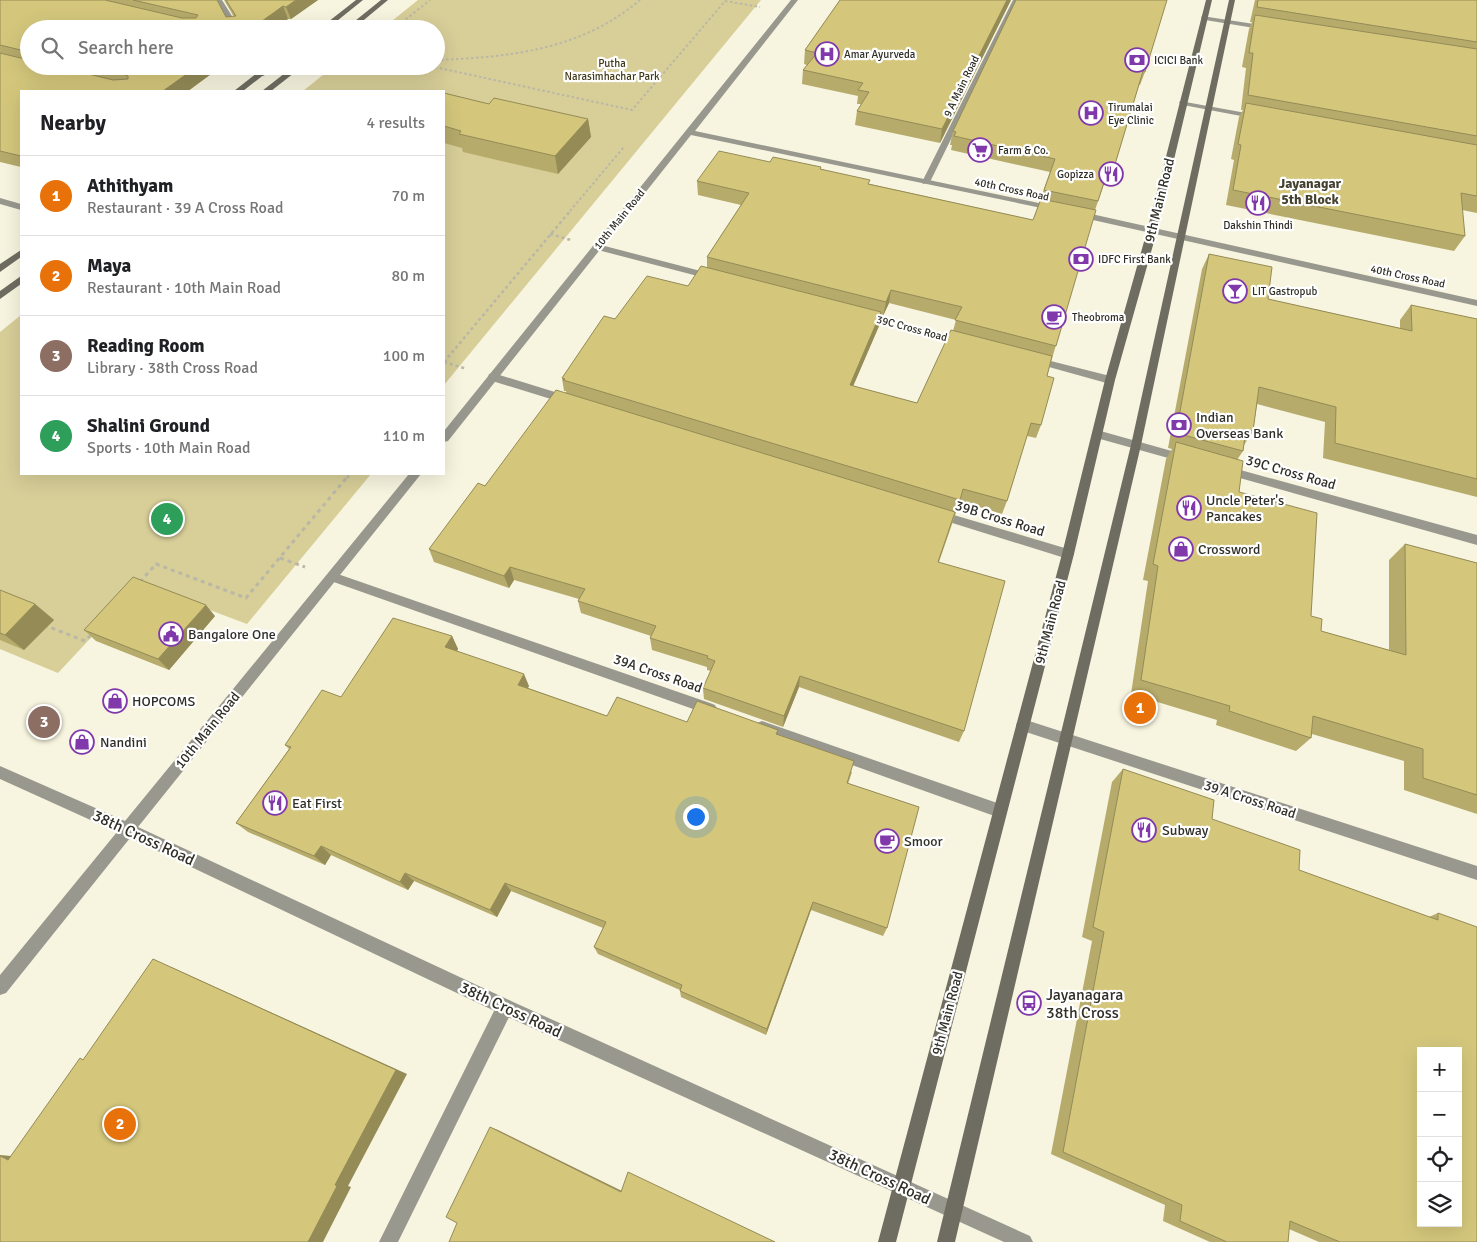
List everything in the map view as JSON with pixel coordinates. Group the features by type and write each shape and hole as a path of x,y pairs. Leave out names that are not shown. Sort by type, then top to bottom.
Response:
{"main road":[{"path":"334,20 360,0"},
{"path":"359,20 385,0"},
{"name":"9th Main Road","path":"887,1242 1068,554 1110,380 1152,231 1209,0"},
{"name":"9th Main Road","path":"946,1242 1064,739 1136,444 1232,0"},
{"path":"239,90 259,75"},
{"path":"267,90 287,75"},
{"path":"0,269 20,254"},
{"path":"0,296 20,281"}],"street":[{"path":"219,0 231,20"},
{"name":"10th Main Road","path":"445,437 795,0"},
{"name":"9 A Main Road","path":"926,182 1016,0"},
{"path":"1205,18 1274,29"},
{"path":"1183,103 1266,119"},
{"name":"40th Cross Road","path":"689,132 1058,210"},
{"path":"0,201 20,207"},
{"name":"40th Cross Road","path":"1068,212 1477,303"},
{"path":"597,247 723,279"},
{"name":"39C Cross Road","path":"849,312 975,344"},
{"path":"1023,357 1110,380"},
{"path":"492,377 578,404"},
{"path":"1097,434 1198,462"},
{"name":"39C Cross Road","path":"1218,468 1477,540"},
{"name":"10th Main Road","path":"0,988 414,475"},
{"name":"39B Cross Road","path":"922,510 1068,554"},
{"name":"39A Cross Road","path":"332,577 718,712"},
{"path":"746,722 1000,811"},
{"name":"39 A Cross Road","path":"1023,725 1477,873"},
{"name":"38th Cross Road","path":"0,772 127,829 505,1007 1024,1242"},
{"path":"388,1242 505,1007"}],"path":[{"path":"405,20 430,0"},
{"path":"445,60 489,58 562,42 604,26 621,16 640,0"},
{"path":"445,69 632,110 726,0 785,12"},
{"path":"445,361 624,146"},
{"path":"137,585 156,564 246,598 349,475"},
{"path":"42,624 85,642 98,627"}],"green space":[{"name":"Putha Narasimhachar Park","path":"418,0 761,0 445,384 445,90 304,90 323,75 445,75 445,20 393,20"},
{"path":"20,316 20,475 370,475 247,624 141,584 58,673 0,649 0,332"}],"building":[{"path":"0,0 105,0 182,18 196,18 198,15 133,0 217,0 226,17 236,16 226,0 296,0 286,7 283,6 264,20 20,20 20,50 0,45"},
{"path":"840,0 1007,0 942,129 857,111 869,92 858,90 863,83 803,70 817,53 805,50"},
{"path":"1016,0 1167,0 1145,72 1143,71 1113,171 1108,170 1098,201 1044,190 1055,159 954,136 956,132 953,131"},
{"path":"1258,0 1477,0 1477,42 1257,7"},
{"path":"1255,15 1477,49 1477,136 1248,95 1253,53 1249,53"},
{"path":"0,53 20,58 20,75 93,75 113,80 128,79 128,76 126,75 185,75 164,90 20,90 20,156 0,151"},
{"path":"445,93 489,104 494,98 588,119 555,156 459,134 461,131 445,126"},
{"path":"1246,103 1477,145 1477,196 1461,193 1465,236 1233,190 1241,145 1238,144"},
{"path":"719,151 770,162 773,157 821,167 820,169 870,180 868,184 1033,220 1041,199 1096,210 1056,346 955,320 962,307 891,290 886,302 707,257 749,193 697,181"},
{"path":"1209,254 1272,267 1268,299 1412,331 1411,305 1477,319 1477,479 1335,443 1336,407 1259,387 1253,431 1246,429 1243,451 1176,433"},
{"path":"701,266 881,312 850,385 917,403 951,330 1052,356 1047,376 1054,378 1041,425 1031,423 1007,501 963,489 960,500 563,380 565,379 562,378 604,316 615,319 647,276 688,286"},
{"path":"556,390 955,512 938,562 1005,581 964,731 800,676 784,716 703,688 715,661 707,658 708,656 650,638 656,626 578,601 585,589 510,567 504,576 429,549 478,483 485,486"},
{"path":"1176,442 1243,461 1239,492 1317,513 1311,616 1322,619 1321,631 1406,655 1405,544 1477,563 1477,795 1423,778 1423,749 1313,716 1311,738 1229,711 1230,706 1141,680 1158,566 1153,564"},
{"path":"133,577 206,605 158,659 84,630"},
{"path":"0,590 35,604 5,635 0,633"},
{"path":"393,618 452,636 445,647 524,674 518,685 607,716 617,697 687,722 697,701 778,730 776,734 854,761 847,783 919,807 887,928 813,902 767,1029 680,991 682,985 594,947 606,922 505,883 490,910 405,873 400,882 321,846 314,856 236,823 291,747 285,745 322,690 341,697"},
{"path":"1123,769 1214,800 1212,819 1300,850 1299,870 1438,920 1438,913 1477,927 1477,1242 1340,1242 1290,1221 1288,1242 1227,1242 1180,1221 1182,1205 1063,1152 1104,932 1093,927"},
{"path":"153,959 396,1070 335,1185 337,1186 308,1242 0,1242 0,1156 8,1160 80,1058 83,1060"},
{"path":"490,1127 621,1192 628,1172 775,1242 449,1242 457,1223 446,1217"}],"place":[{"name":"Amar Ayurveda","path":"827,54"},
{"name":"ICICI Bank","path":"1137,60"},
{"name":"Tirumalai Eye Clinic","path":"1091,113"},
{"name":"Farm & Co.","path":"980,150"},
{"name":"Gopizza","path":"1111,174"},
{"name":"Dakshin Thindi","path":"1258,203"},
{"name":"IDFC First Bank","path":"1081,259"},
{"name":"LIT Gastropub","path":"1235,291"},
{"name":"Theobroma","path":"1054,317"},
{"name":"Indian Overseas Bank","path":"1179,425"},
{"name":"Uncle Peter's Pancakes","path":"1189,508"},
{"name":"Shalini Ground","path":"167,519"},
{"name":"Crossword","path":"1181,549"},
{"name":"Bangalore One","path":"171,634"},
{"name":"HOPCOMS","path":"115,701"},
{"name":"Athithyam","path":"1140,708"},
{"name":"Reading Room","path":"44,722"},
{"name":"Nandini","path":"82,742"},
{"name":"Eat First","path":"275,803"},
{"name":"Subway","path":"1144,830"},
{"name":"Smoor","path":"887,841"},
{"name":"Jayanagara 38th Cross","path":"1029,1003"},
{"name":"Maya","path":"120,1124"}],"district":[{"name":"Jayanagar 5th Block","path":"1310,192"}]}
